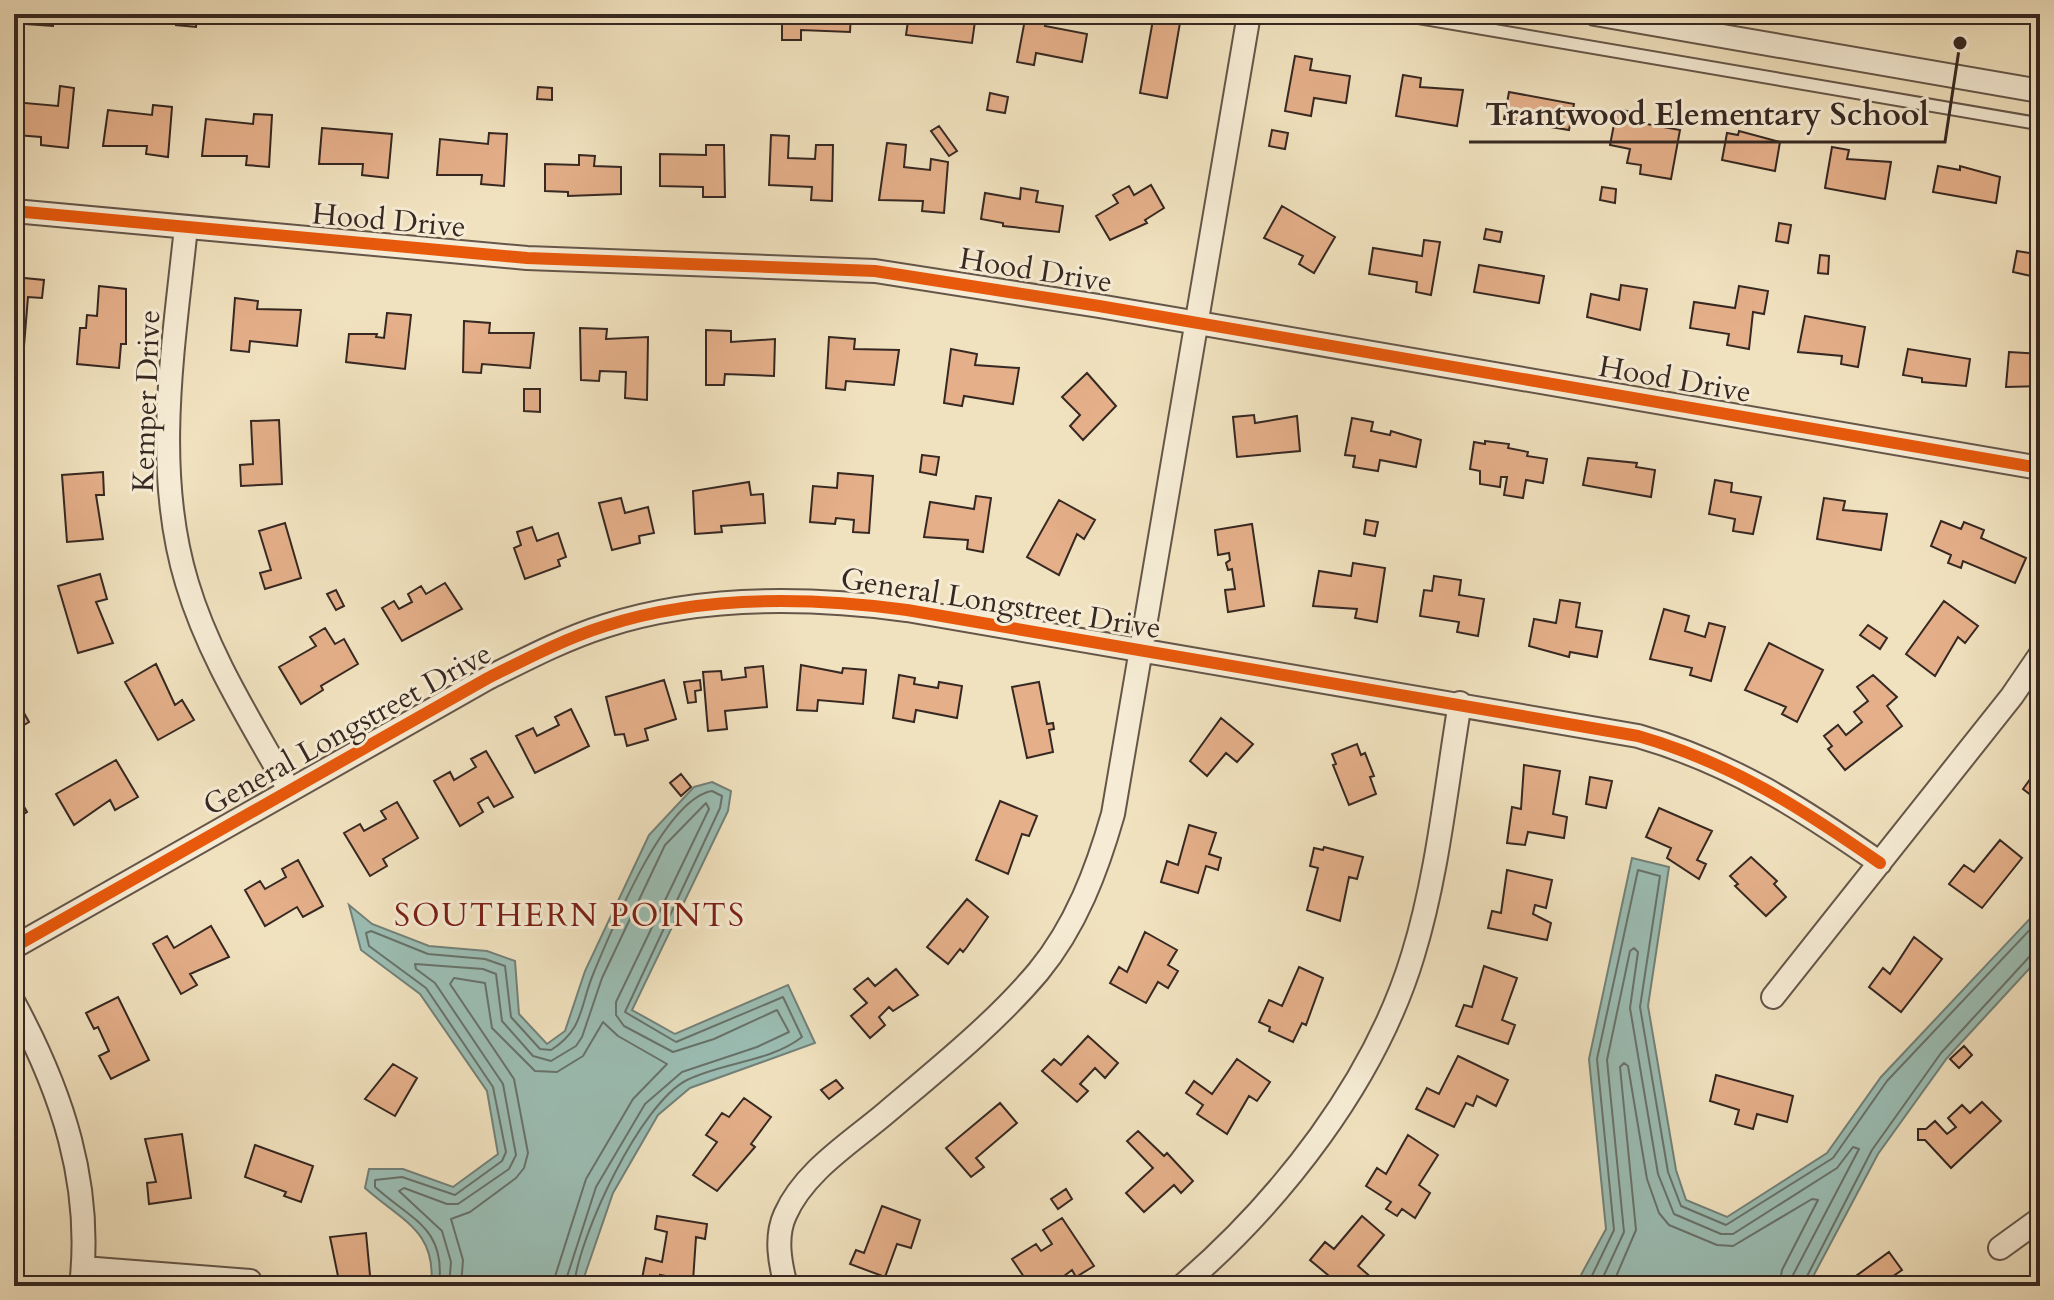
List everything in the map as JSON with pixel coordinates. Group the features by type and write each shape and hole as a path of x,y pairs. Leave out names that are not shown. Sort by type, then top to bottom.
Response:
{"street":[{"path":"786,1286 779,1239 792,1201 832,1157 952,1057 1020,991 1061,940 1101,857 1113,814 1249,14"},
{"path":"1595,14 2040,91"},
{"name":"Hood Drive","path":"14,211 527,258 875,271 2040,468"},
{"name":"Kemper Drive","path":"186,227 168,423 175,535 187,583 216,658 289,790"},
{"name":"General Longstreet Drive","path":"14,947 488,678 563,642 651,614 800,600 907,610 1638,736 1680,748 1776,792 1880,863"},
{"path":"1773,997 2012,696 2040,655"},
{"path":"1182,1286 1247,1225 1294,1171 1325,1128 1389,1014 1412,958 1424,917 1460,703"},
{"path":"14,1003 68,1122 82,1202 82,1277 250,1281"},
{"path":"2000,1248 2040,1219"}],"lane":[{"path":"1398,14 2040,124"}],"water":[{"path":"712,782 731,791 728,811 632,1010 675,1034 788,985 815,1043 690,1088 658,1115 613,1193 581,1286 431,1286 431,1267 423,1240 404,1219 365,1188 369,1169 403,1169 453,1187 498,1154 487,1091 420,994 361,950 349,905 372,924 429,946 487,951 515,961 519,1014 547,1044 565,1031 585,971 649,835 694,787"},
{"path":"1632,858 1669,867 1648,1006 1676,1170 1686,1200 1727,1217 1827,1153 1881,1077 2040,908 2040,957 1947,1058 1878,1154 1808,1286 1575,1286 1606,1229 1589,1059"}],"building":[{"path":"27,14 54,14 53,26 26,24"},
{"path":"177,14 197,14 196,27 176,25"},
{"path":"569,14 631,14 631,23 569,21"},
{"path":"694,14 710,14 710,21 694,21"},
{"path":"782,14 851,14 850,32 801,30 801,40 782,40"},
{"path":"909,14 976,14 972,43 906,35"},
{"path":"1026,14 1047,14 1045,26 1087,34 1082,62 1036,53 1034,65 1017,62"},
{"path":"1154,14 1181,17 1167,98 1140,93"},
{"path":"1295,56 1312,59 1310,70 1350,76 1346,103 1314,98 1311,116 1285,111"},
{"path":"1403,75 1421,78 1420,87 1463,90 1457,126 1396,116"},
{"path":"60,86 74,88 68,148 41,145 41,137 16,135 14,138 14,102 58,106"},
{"path":"538,87 552,88 552,100 537,99"},
{"path":"1509,92 1574,104 1569,130 1504,119"},
{"path":"990,93 1008,97 1005,113 987,110"},
{"path":"153,105 172,107 168,157 146,154 147,146 103,146 108,110 152,115"},
{"path":"1617,109 1632,112 1630,121 1680,130 1671,179 1640,174 1641,165 1627,163 1630,149 1610,145"},
{"path":"254,114 272,115 269,167 246,165 247,156 202,156 206,119 253,124"},
{"path":"939,126 957,151 949,156 931,131"},
{"path":"322,128 392,134 388,178 362,175 363,164 319,164"},
{"path":"1272,130 1288,133 1285,149 1269,146"},
{"path":"1739,131 1780,142 1775,171 1722,160 1727,133 1738,135"},
{"path":"489,133 507,134 504,186 481,184 482,175 437,175 440,139 488,144"},
{"path":"771,135 789,136 788,158 815,159 816,145 833,145 832,201 811,200 812,187 769,185"},
{"path":"887,143 906,145 904,167 930,170 931,159 948,162 944,213 922,211 923,201 879,200"},
{"path":"706,145 724,145 725,197 703,197 703,187 660,186 660,154 706,155"},
{"path":"1832,147 1849,150 1847,159 1891,162 1885,199 1825,188"},
{"path":"579,155 595,156 594,166 621,167 621,194 568,196 568,192 545,191 545,164 579,165"},
{"path":"1938,166 1960,170 1960,166 2000,177 1996,203 1933,192"},
{"path":"1151,185 1164,208 1145,220 1147,223 1110,240 1096,216 1118,203 1113,195 1129,186 1134,195"},
{"path":"1602,187 1616,189 1615,203 1600,200"},
{"path":"1021,188 1038,191 1036,202 1063,206 1059,232 1003,226 1003,223 981,219 985,193 1020,199"},
{"path":"1282,206 1335,237 1314,273 1299,264 1303,256 1264,238"},
{"path":"1779,223 1791,225 1788,243 1776,241"},
{"path":"1486,229 1502,232 1500,242 1484,239"},
{"path":"1424,240 1440,242 1431,295 1416,292 1417,282 1369,274 1373,248 1422,256"},
{"path":"2017,251 2035,254 2031,276 2013,272"},
{"path":"1820,255 1829,256 1828,274 1818,273"},
{"path":"1479,265 1544,276 1539,303 1474,292"},
{"path":"14,277 44,280 42,298 28,297 24,346 14,345"},
{"path":"1621,285 1647,289 1640,330 1587,317 1591,294 1619,300"},
{"path":"99,286 126,289 126,344 121,344 119,368 77,364 80,328 86,328 87,315 97,316"},
{"path":"1739,286 1768,291 1764,314 1753,312 1749,349 1727,345 1729,334 1690,328 1694,302 1735,308"},
{"path":"235,298 258,301 257,309 301,310 297,346 250,341 249,352 231,350"},
{"path":"387,313 411,315 405,369 346,362 349,334 377,334 376,337 384,338"},
{"path":"1805,316 1865,327 1858,367 1841,364 1842,356 1798,352"},
{"path":"464,321 490,323 489,333 534,333 530,368 482,364 481,373 463,372"},
{"path":"580,328 607,329 606,339 648,337 647,400 625,398 626,372 600,371 599,381 581,380"},
{"path":"706,330 731,331 731,342 775,339 774,376 725,374 724,385 706,385"},
{"path":"829,337 855,339 854,349 899,350 894,385 846,381 845,390 826,388"},
{"path":"951,349 977,354 975,365 1019,368 1013,404 964,396 962,406 944,403"},
{"path":"1908,349 1970,359 1966,386 1922,382 1922,378 1903,375"},
{"path":"2009,352 2040,354 2040,386 2006,387"},
{"path":"1087,373 1116,406 1083,440 1070,426 1080,415 1062,397"},
{"path":"524,389 540,389 540,412 524,411"},
{"path":"1254,415 1255,423 1297,416 1300,451 1237,457 1233,417"},
{"path":"1352,418 1373,422 1371,431 1390,435 1391,431 1421,440 1416,467 1380,460 1378,471 1353,467 1355,456 1345,455"},
{"path":"279,420 282,484 241,486 240,465 253,464 251,421"},
{"path":"1485,441 1509,444 1508,448 1528,452 1527,456 1547,459 1543,483 1526,480 1523,498 1504,495 1507,477 1501,477 1500,487 1480,484 1480,471 1470,469 1474,442 1485,444"},
{"path":"922,455 939,457 936,475 920,472"},
{"path":"1588,458 1637,463 1636,467 1655,470 1651,497 1583,485"},
{"path":"103,472 104,495 96,495 103,539 67,542 62,475"},
{"path":"838,473 873,476 869,533 853,532 854,520 836,518 835,524 810,522 813,486 837,488"},
{"path":"1715,480 1732,483 1731,492 1761,497 1753,534 1733,531 1735,519 1709,514"},
{"path":"749,482 751,495 763,494 765,523 721,526 722,532 695,534 693,491"},
{"path":"976,496 991,498 983,552 967,549 968,540 924,537 930,502 974,509"},
{"path":"621,498 625,513 648,507 654,533 639,536 640,543 612,550 599,503"},
{"path":"1824,498 1845,501 1843,510 1887,514 1881,550 1817,539"},
{"path":"1059,500 1095,520 1084,539 1077,534 1059,575 1027,557"},
{"path":"1366,520 1378,522 1375,536 1364,534"},
{"path":"1941,521 1961,529 1964,522 1984,530 1981,538 2026,558 2015,583 1963,561 1961,568 1948,563 1951,555 1931,546"},
{"path":"285,523 301,578 265,589 260,573 271,570 259,531"},
{"path":"1252,524 1264,606 1228,612 1225,590 1235,589 1232,569 1228,570 1226,563 1230,560 1229,553 1218,555 1215,530"},
{"path":"532,527 537,541 558,533 566,557 558,560 560,566 525,579 514,548 521,545 517,532"},
{"path":"1353,563 1385,568 1377,622 1355,618 1357,609 1313,606 1319,571 1351,576"},
{"path":"100,574 107,599 96,602 113,643 78,653 58,586"},
{"path":"1434,576 1461,580 1459,595 1484,599 1478,636 1457,632 1459,622 1420,616 1424,590 1432,591"},
{"path":"445,583 462,609 402,641 382,608 394,601 399,609 412,602 408,594 421,586 426,594"},
{"path":"336,590 344,606 336,610 327,594"},
{"path":"1560,600 1580,603 1576,627 1602,631 1597,657 1570,652 1569,657 1529,646 1534,619 1556,623"},
{"path":"1944,601 1978,626 1965,643 1958,637 1935,676 1906,654"},
{"path":"1664,609 1689,616 1685,631 1705,637 1709,623 1725,627 1711,681 1690,675 1692,668 1650,659"},
{"path":"1868,625 1887,638 1880,649 1860,635"},
{"path":"325,628 335,644 344,639 358,664 321,686 323,690 301,704 279,667 316,646 310,637"},
{"path":"1769,643 1823,670 1797,722 1782,714 1786,707 1745,690"},
{"path":"156,664 175,705 182,700 194,720 158,740 125,682"},
{"path":"801,665 842,673 843,668 866,670 863,704 818,700 817,711 797,710"},
{"path":"763,666 767,707 725,711 727,729 708,731 703,672 721,671 722,680 746,677 745,668"},
{"path":"899,675 915,678 914,684 938,688 939,682 962,686 957,718 916,710 914,722 893,718"},
{"path":"1873,675 1897,697 1887,706 1902,726 1845,770 1828,749 1832,746 1824,736 1838,725 1846,735 1862,722 1854,712 1868,701 1857,687"},
{"path":"664,680 676,719 645,729 648,740 627,746 624,734 615,735 606,697"},
{"path":"700,680 701,690 695,691 696,702 688,703 684,682"},
{"path":"1039,682 1047,724 1053,723 1054,729 1049,730 1053,752 1027,758 1012,687"},
{"path":"20,706 29,722 14,731 14,709"},
{"path":"571,709 589,746 535,773 516,736 533,728 537,736 559,725 555,717"},
{"path":"1221,718 1253,744 1237,762 1226,753 1207,776 1190,761"},
{"path":"1357,744 1361,755 1365,753 1374,776 1370,777 1376,794 1349,805 1333,765 1336,764 1332,754"},
{"path":"486,751 513,797 494,807 488,797 478,803 483,812 460,826 434,781 450,772 454,780 476,767 471,759"},
{"path":"116,760 138,797 115,810 110,800 74,825 56,794"},
{"path":"1524,765 1560,771 1553,814 1567,817 1564,838 1528,832 1525,845 1507,843 1512,807 1521,809"},
{"path":"2036,771 2040,774 2040,802 2023,789"},
{"path":"681,774 691,787 681,796 670,783"},
{"path":"1590,777 1612,781 1606,808 1586,804"},
{"path":"16,793 27,812 14,820 14,795"},
{"path":"1000,801 1037,816 1029,836 1022,834 1008,874 976,860"},
{"path":"397,802 418,838 383,859 387,866 370,876 344,833 360,824 364,831 386,819 381,811"},
{"path":"1659,808 1712,831 1697,860 1706,864 1699,879 1667,858 1671,848 1646,837"},
{"path":"1189,825 1216,833 1209,854 1221,858 1218,870 1206,866 1198,893 1161,882 1167,861 1178,865"},
{"path":"2000,840 2022,858 1982,908 1949,884 1964,865 1974,872"},
{"path":"1324,847 1363,857 1357,879 1349,877 1340,921 1307,910 1318,868 1310,866 1314,848 1323,850"},
{"path":"1751,857 1777,881 1774,884 1786,897 1766,916 1735,886 1738,884 1730,876"},
{"path":"298,860 323,906 303,917 297,907 265,926 245,890 260,881 265,889 286,877 282,869"},
{"path":"1507,870 1552,880 1546,908 1535,905 1533,914 1551,923 1547,940 1488,928 1492,911 1501,913"},
{"path":"967,899 988,917 963,952 960,949 948,964 927,947"},
{"path":"211,926 229,957 190,974 197,985 181,994 153,944 167,936 174,948"},
{"path":"1145,932 1177,950 1168,965 1178,971 1168,988 1158,982 1146,1003 1110,983 1119,967 1127,972"},
{"path":"1914,937 1942,959 1901,1012 1869,987 1883,968 1890,974"},
{"path":"1484,966 1517,978 1502,1020 1515,1025 1508,1044 1456,1026 1464,1005 1472,1007"},
{"path":"1299,967 1323,978 1306,1025 1302,1023 1293,1042 1269,1031 1270,1027 1259,1022 1269,1000 1282,1006"},
{"path":"896,969 918,995 893,1011 889,1007 879,1017 885,1025 870,1038 851,1016 867,1003 854,989 868,978 875,986"},
{"path":"118,997 149,1060 111,1079 99,1056 109,1051 98,1027 94,1029 86,1013"},
{"path":"1088,1036 1118,1063 1105,1078 1095,1068 1080,1084 1088,1091 1077,1102 1042,1071 1054,1059 1061,1065"},
{"path":"1964,1046 1972,1055 1959,1068 1950,1059"},
{"path":"1458,1056 1508,1080 1496,1106 1477,1096 1473,1106 1466,1103 1454,1127 1416,1109 1427,1088 1439,1094"},
{"path":"1237,1059 1270,1082 1257,1101 1249,1096 1227,1134 1197,1114 1203,1105 1186,1093 1194,1081 1212,1094"},
{"path":"393,1064 417,1078 395,1116 365,1099"},
{"path":"1716,1075 1793,1096 1787,1122 1757,1114 1753,1129 1735,1124 1739,1110 1710,1101"},
{"path":"836,1080 843,1088 829,1099 821,1090"},
{"path":"744,1098 771,1117 751,1144 755,1147 717,1191 693,1175 717,1142 706,1135 722,1113 729,1117"},
{"path":"1982,1102 2001,1121 1951,1168 1925,1140 1918,1140 1918,1129 1926,1129 1935,1121 1947,1134 1956,1127 1948,1118 1962,1105 1970,1113"},
{"path":"1000,1103 1017,1123 976,1158 984,1167 971,1177 946,1148"},
{"path":"1138,1131 1164,1156 1167,1153 1193,1181 1181,1193 1174,1185 1144,1212 1126,1193 1153,1168 1127,1141"},
{"path":"182,1134 191,1198 149,1204 147,1183 156,1182 145,1139"},
{"path":"1408,1135 1438,1155 1419,1185 1430,1193 1415,1218 1402,1209 1397,1216 1386,1209 1391,1202 1366,1186 1377,1168 1386,1174"},
{"path":"255,1145 313,1166 301,1202 284,1196 286,1192 245,1177"},
{"path":"1066,1189 1072,1199 1058,1209 1051,1199"},
{"path":"882,1206 920,1220 911,1248 897,1244 885,1277 850,1264 856,1250 864,1253"},
{"path":"657,1216 707,1224 705,1239 696,1237 693,1281 660,1275 658,1286 641,1284 646,1258 662,1262 667,1232 655,1229"},
{"path":"1362,1216 1384,1235 1358,1266 1372,1278 1365,1286 1341,1286 1310,1260 1325,1242 1334,1249"},
{"path":"1062,1218 1094,1266 1076,1277 1072,1270 1051,1286 1030,1286 1012,1259 1036,1244 1041,1251 1052,1244 1043,1230"},
{"path":"366,1233 371,1286 331,1286 330,1281 339,1281 330,1237"},
{"path":"1889,1252 1902,1270 1892,1277 1898,1286 1850,1286 1856,1276"}],"cycle path":[{"path":"14,211 527,258 875,271 1099,306 2040,468"},
{"path":"14,947 488,678 545,650 590,631 642,616 717,604 755,602 794,601 907,610 1638,736 1704,760 1765,789 1880,863"}],"place":[{"name":"Trantwood Elementary School","path":"1960,43"}],"district":[{"name":"SOUTHERN POINTS","path":"570,915"}]}
